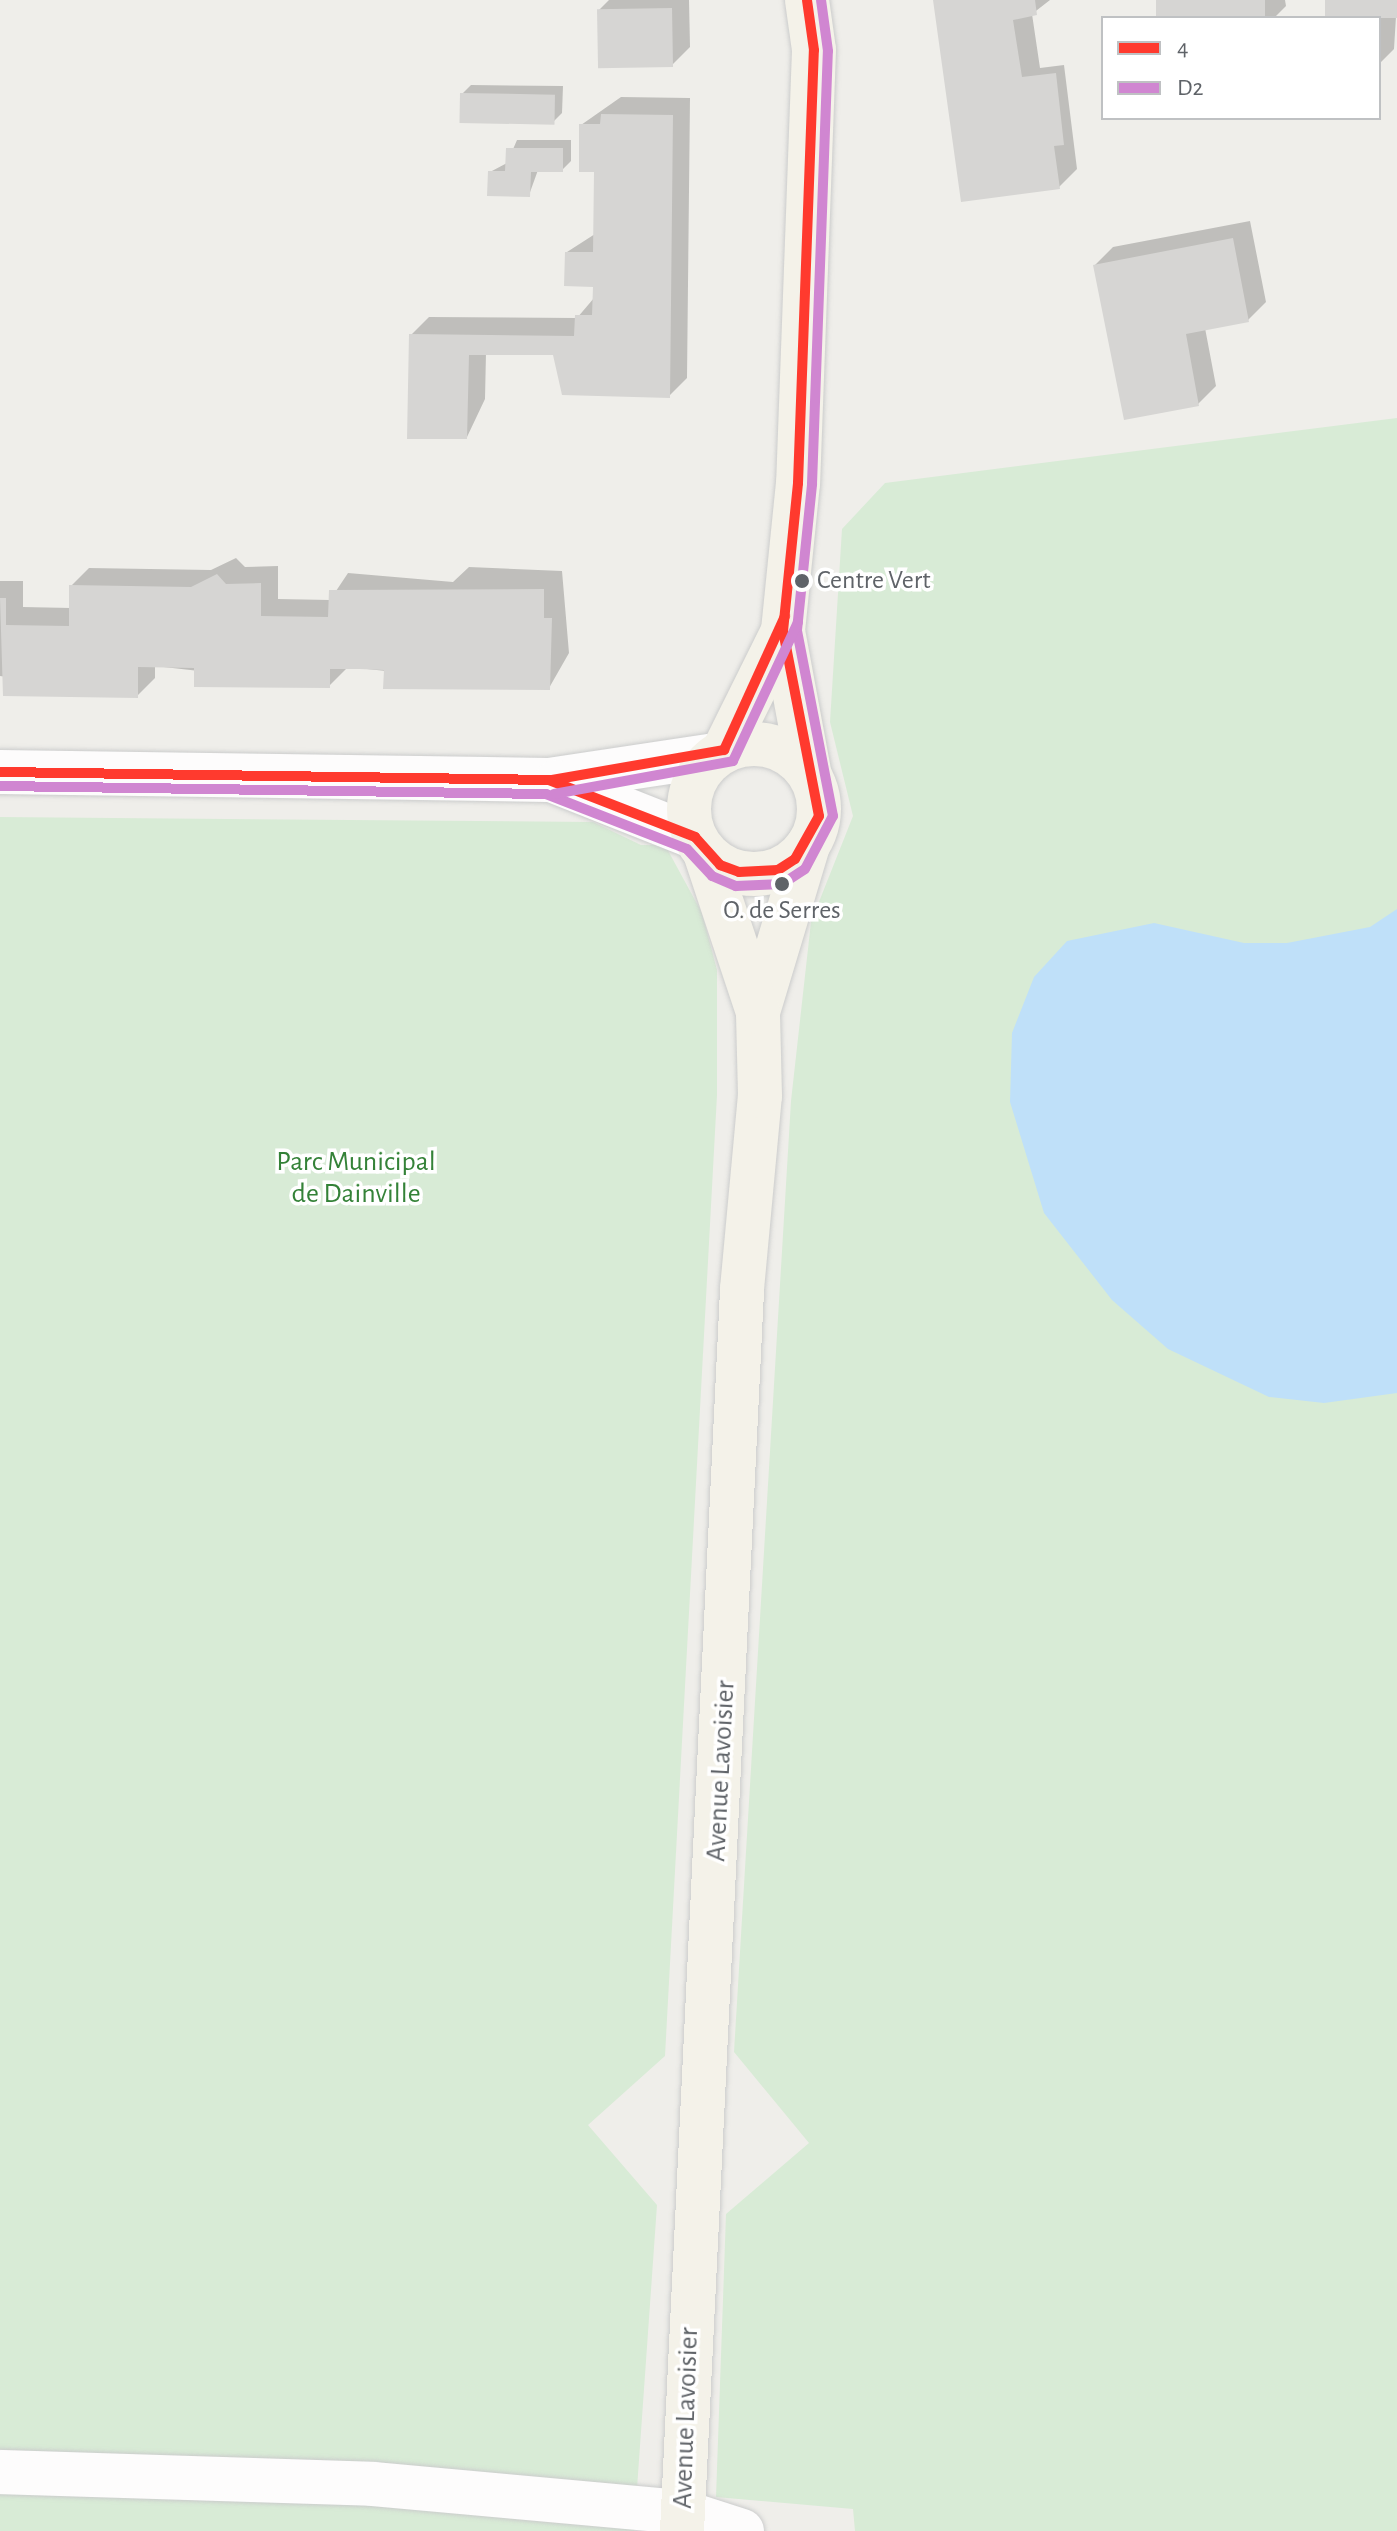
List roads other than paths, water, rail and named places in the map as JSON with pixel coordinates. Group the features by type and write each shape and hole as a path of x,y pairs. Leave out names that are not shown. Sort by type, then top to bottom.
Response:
{"main road":[{"path":"783,631 720,753 690,792 700,845 720,865 759,874 778,870 808,845 819,816 783,631 808,220 814,50 807,0"},
{"path":"720,753 761,743 809,771"},
{"name":"Avenue Lavoisier","path":"683,2521 742,1289 760,1096 758,1012 700,845"},
{"name":"Avenue Lavoisier","path":"758,1012 808,845"}],"street":[{"path":"0,772 549,780 720,753"},
{"path":"549,780 700,845"},
{"path":"0,2472 373,2484 683,2521 742,2531"}],"water":[{"path":"1397,909 1397,1393 1324,1403 1269,1397 1168,1349 1112,1300 1044,1213 1010,1102 1012,1033 1034,977 1067,941 1154,923 1244,943 1287,943 1370,927"}],"place":[{"name":"Centre Vert","path":"802,581"},
{"name":"O. de Serres","path":"782,884"}],"park label":[{"name":"Parc Municipal de Dainville","path":"356,1178"}]}
